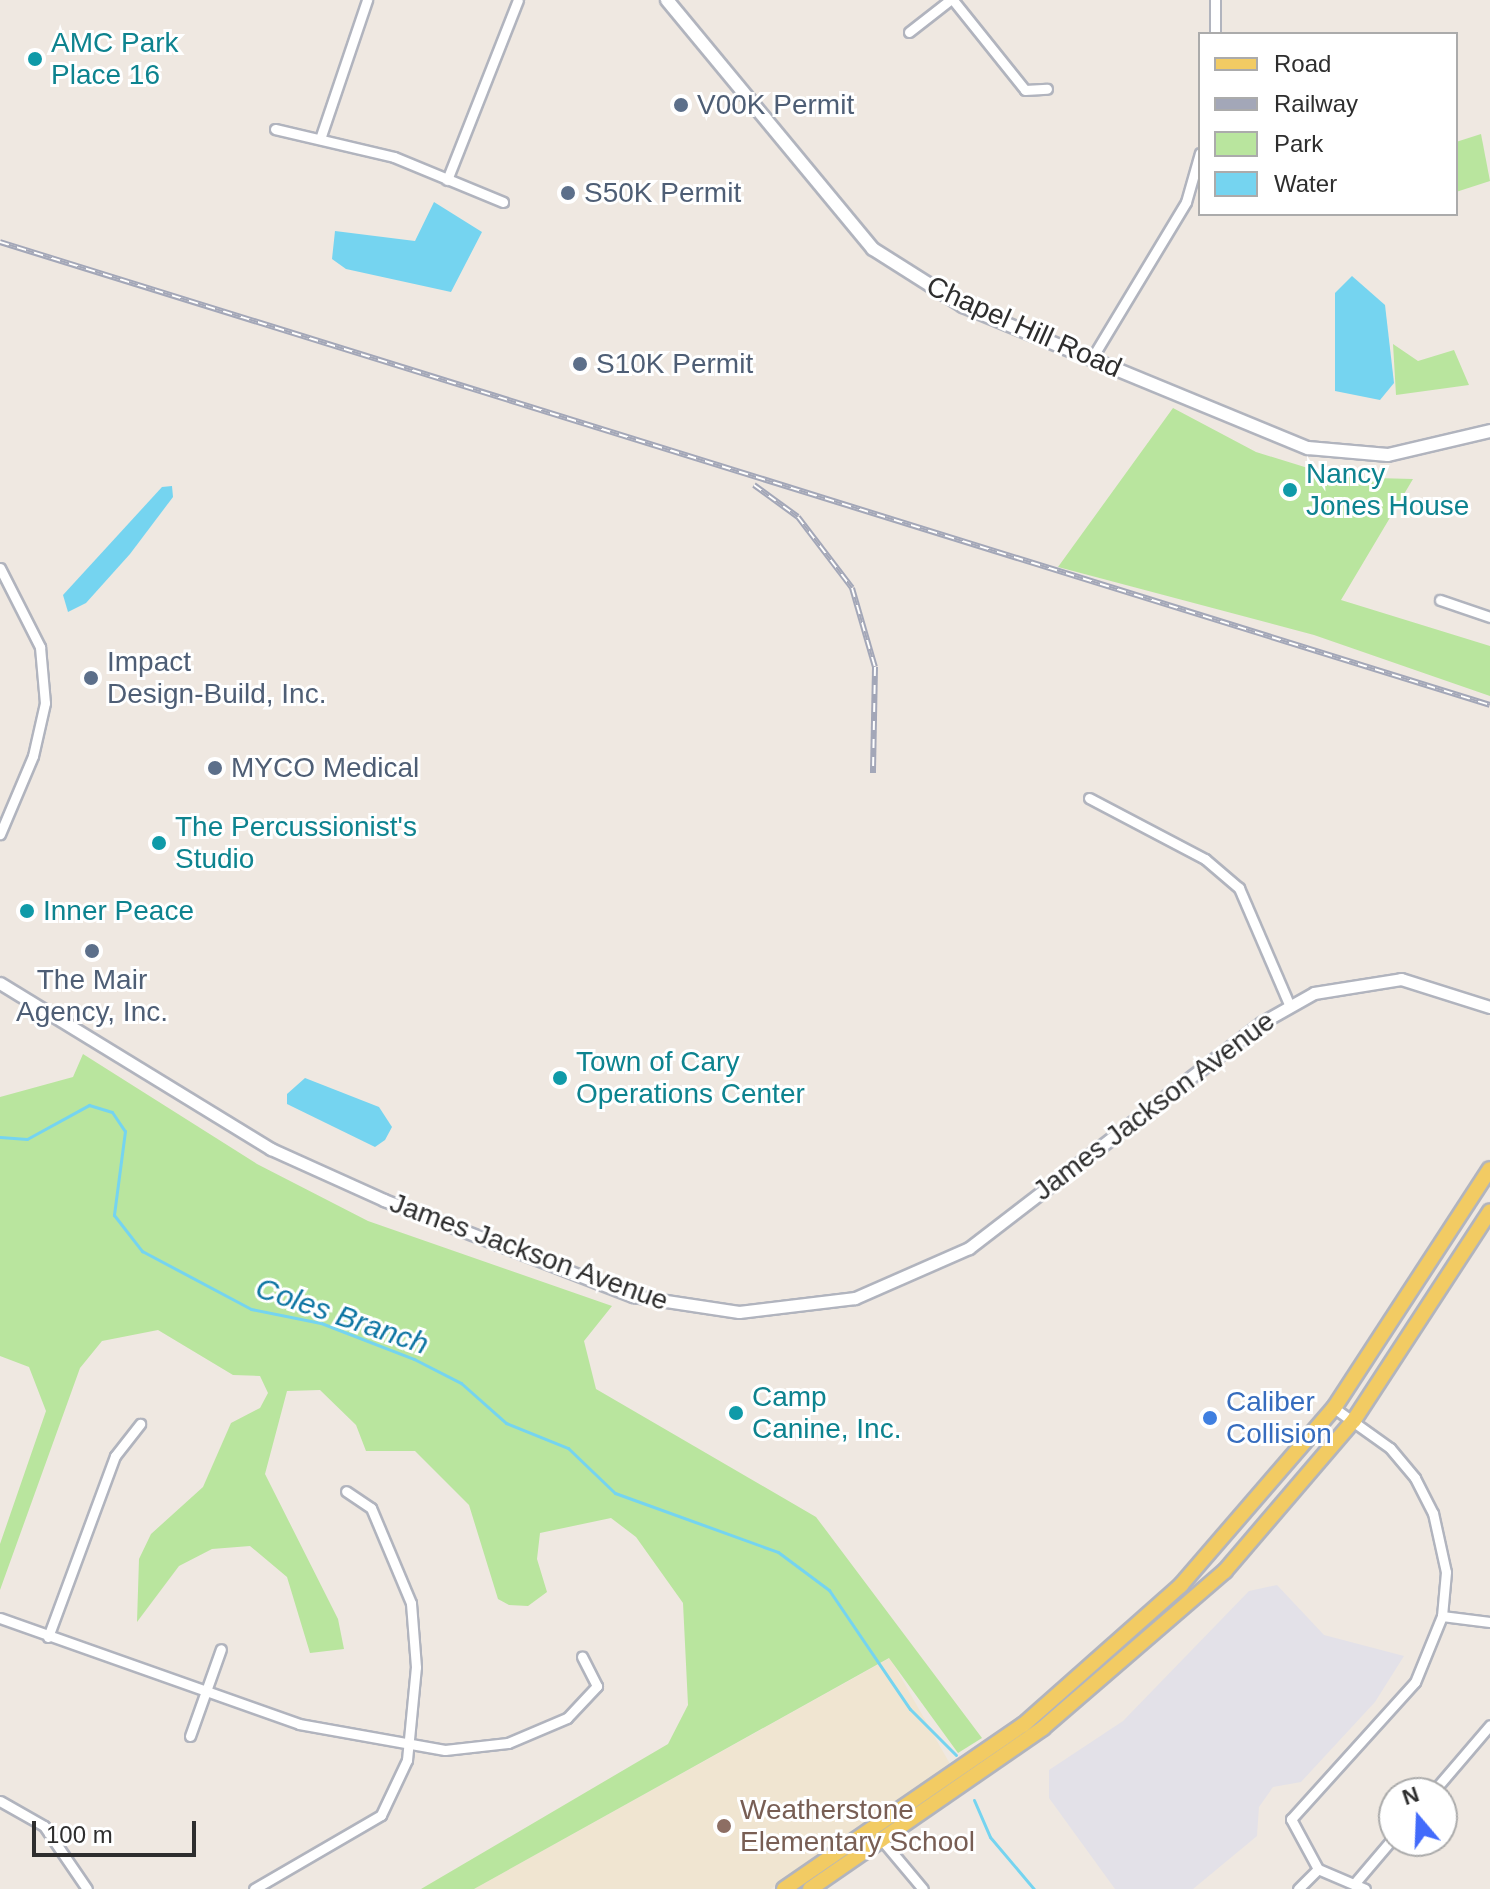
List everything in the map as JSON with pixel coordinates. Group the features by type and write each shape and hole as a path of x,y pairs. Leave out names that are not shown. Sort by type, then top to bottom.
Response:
{"main road":[{"name":"Chapel Hill Road","path":"672,2 873,249 963,306 1308,448 1388,455 1490,431"},
{"path":"784,1889 1023,1725 1096,1666 1226,1538 1334,1408 1490,1169"},
{"path":"810,1889 1131,1657 1258,1536 1354,1420 1490,1211"}],"street":[{"path":"320,139 367,0"},
{"path":"447,180 518,0"},
{"path":"909,32 952,0 1025,90 1047,89"},
{"path":"1215,0 1215,32"},
{"path":"275,129 320,139 447,180 503,202"},
{"path":"1092,358 1186,202 1198,160"},
{"path":"0,568 40,647 45,703 33,756 0,834"},
{"path":"1440,600 1490,617"},
{"path":"1089,798 1205,859 1239,888 1289,1004"},
{"name":"James Jackson Avenue","path":"0,983 271,1149 384,1200 633,1296 739,1312 855,1298 969,1248 1289,1004 1338,985 1386,978 1447,988 1490,1007"},
{"path":"1334,1408 1397,1455 1433,1513 1445,1557 1442,1616 1415,1682 1291,1819 1318,1869 1365,1889"},
{"path":"48,1637 115,1456 140,1424"},
{"path":"254,1889 381,1815 402,1780 408,1746 416,1644 411,1603 371,1508 346,1491"},
{"path":"1442,1616 1490,1622"},
{"path":"0,1618 299,1724 408,1746 486,1748 546,1729 584,1705 597,1686 582,1657"},
{"path":"190,1736 221,1649"},
{"path":"1446,1777 1490,1725"},
{"path":"0,1801 44,1826 87,1889"},
{"path":"881,1839 923,1889"},
{"path":"1354,1884 1378,1856"},
{"path":"1298,1889 1318,1869"}],"shaded area":[{"path":"1277,1585 1324,1635 1404,1656 1375,1702 1301,1782 1273,1787 1259,1807 1257,1836 1193,1889 1115,1889 1049,1798 1049,1770 1123,1721 1249,1591"},
{"name":"Weatherstone Elementary School","path":"890,1658 950,1764 771,1889 474,1889"}],"green space":[{"path":"1481,134 1490,181 1458,191 1458,141"},
{"path":"1393,344 1418,361 1454,350 1469,385 1396,395"},
{"path":"1173,408 1256,452 1337,477 1413,479 1341,600 1490,646 1490,696 1314,635 1058,567"},
{"path":"83,1054 257,1164 368,1221 612,1306 584,1341 596,1389 816,1517 982,1738 958,1753 889,1658 474,1889 421,1889 668,1744 688,1705 683,1603 636,1537 611,1518 540,1533 537,1559 547,1592 528,1606 509,1605 498,1599 469,1505 415,1451 366,1451 356,1425 320,1390 287,1391 265,1474 338,1619 344,1649 310,1653 287,1577 250,1546 212,1549 179,1566 137,1622 139,1559 151,1534 203,1487 231,1423 260,1408 268,1393 260,1376 233,1375 158,1330 102,1341 80,1368 0,1590 0,1544 46,1411 29,1367 0,1356 0,1097 73,1077"}],"water":[{"path":"434,202 482,232 451,292 346,269 332,259 335,231 415,241"},
{"path":"1352,276 1385,305 1394,383 1380,400 1335,391 1335,293"},
{"path":"172,486 173,497 130,554 86,603 68,612 63,595 162,487"},
{"path":"305,1078 379,1107 392,1127 385,1140 375,1147 287,1104 287,1094"}],"waterway":[{"name":"Coles Branch","path":"0,1137 27,1139 89,1105 112,1112 125,1131 114,1215 142,1251 251,1309 321,1323 414,1359 461,1383 506,1423 568,1448 615,1493 778,1552 829,1590 910,1709 956,1755"},
{"name":"Coles Branch","path":"974,1800 990,1837 1034,1889"}],"railway":[{"path":"0,242 1490,705"},
{"path":"754,485 798,517 852,588 875,667 873,773"}],"place":[{"name":"AMC Park Place 16","path":"35,59"},
{"name":"V00K Permit","path":"681,105"},
{"name":"S50K Permit","path":"568,193"},
{"name":"S10K Permit","path":"580,364"},
{"name":"Nancy Jones House","path":"1290,490"},
{"name":"Impact Design-Build, Inc.","path":"91,678"},
{"name":"MYCO Medical","path":"215,768"},
{"name":"The Percussionist's Studio","path":"159,843"},
{"name":"Inner Peace","path":"27,911"},
{"name":"The Mair Agency, Inc.","path":"92,951"},
{"name":"Town of Cary Operations Center","path":"560,1078"},
{"name":"Camp Canine, Inc.","path":"736,1413"},
{"name":"Caliber Collision","path":"1210,1418"},
{"name":"Weatherstone Elementary School","path":"724,1826"}]}
